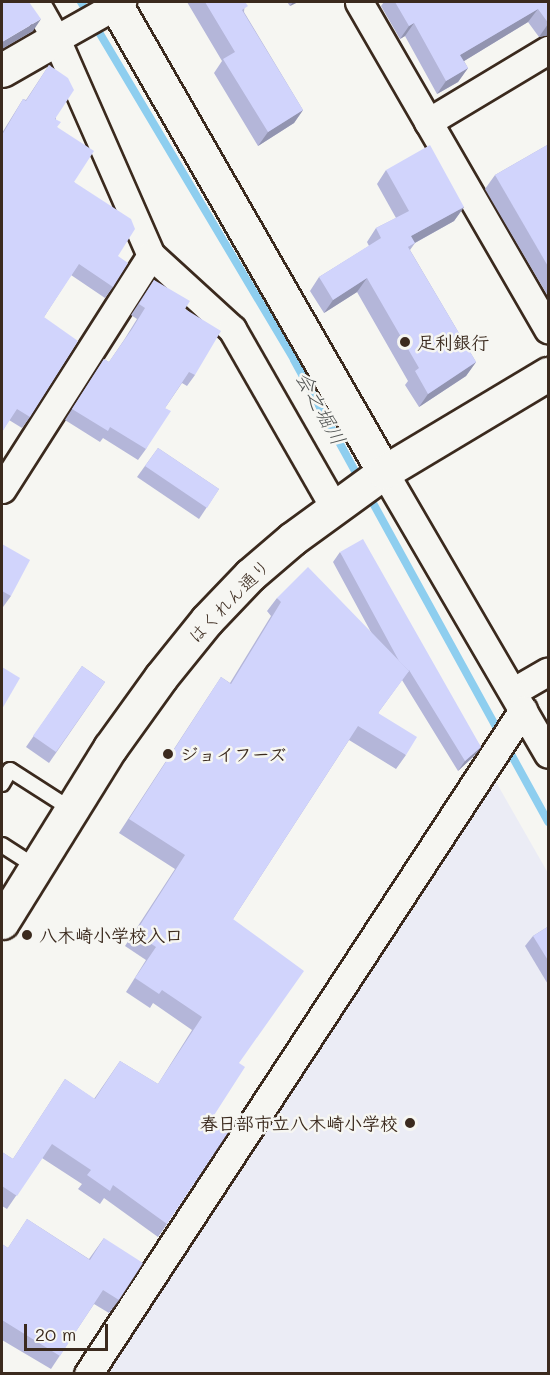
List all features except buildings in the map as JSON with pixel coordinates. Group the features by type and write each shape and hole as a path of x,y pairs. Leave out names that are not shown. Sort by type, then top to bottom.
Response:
{"street":[{"path":"35,2 66,34 151,255 232,329 340,503"},
{"path":"359,2 549,329"},
{"path":"2,70 114,5 380,475 518,707 549,754"},
{"path":"428,122 549,50"},
{"path":"2,489 151,255"},
{"name":"はくれん通り","path":"2,922 71,809 154,686 207,620 259,568 340,503 380,475 549,374"},
{"path":"88,1374 493,755 518,707 549,671"}],"lane":[{"path":"2,784 10,770 71,809"},
{"path":"2,845 36,867"}],"shaded area":[{"name":"春日部市立八木崎小学校","path":"496,782 548,873 548,1373 107,1374"}],"waterway":[{"name":"会之堀川","path":"81,2 294,360 360,480"},
{"name":"会之堀川","path":"368,494 548,822"}],"place":[{"name":"足利銀行","path":"405,342"},
{"name":"ジョイフーズ","path":"168,754"},
{"name":"八木崎小学校入口","path":"27,935"},
{"name":"春日部市立八木崎小学校","path":"410,1123"}]}
